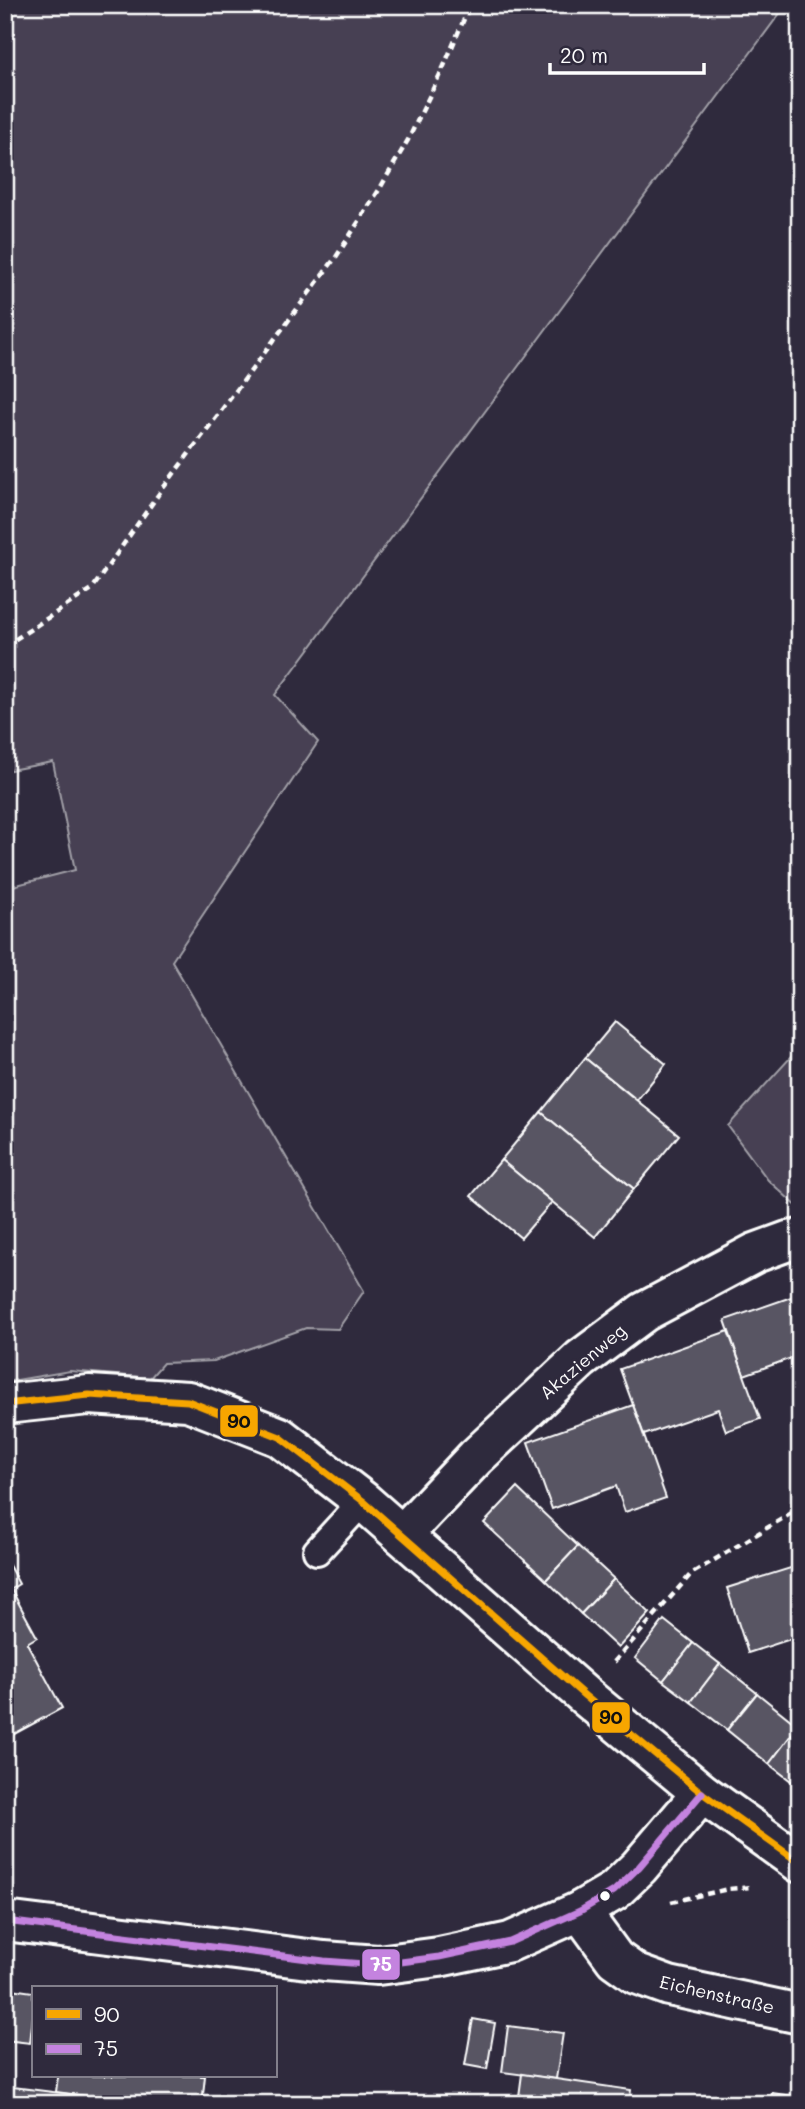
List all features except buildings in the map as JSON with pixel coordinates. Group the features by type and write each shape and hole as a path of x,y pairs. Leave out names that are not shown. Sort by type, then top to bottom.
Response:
{"street":[{"name":"Akazienweg","path":"402,1535 476,1457 582,1359 644,1312 755,1253 800,1239"},
{"path":"5,1404 89,1395 188,1401 280,1437 363,1501 584,1696 702,1793 800,1863"},
{"path":"5,1921 312,1960 378,1965 439,1957 510,1942 580,1911 614,1891 639,1867 702,1793"},
{"name":"Eichenstraße","path":"580,1911 615,1959 636,1974 669,1986 800,2014"}],"lane":[{"path":"317,1551 363,1501"}],"path":[{"path":"5,646 92,589 158,495 336,257 408,140 470,5"},
{"path":"626,1649 691,1574 800,1508"},
{"path":"614,1891 639,1909 728,1889 763,1886"}],"shaded area":[{"path":"5,5 786,5 275,695 318,742 172,961 364,1291 338,1329 306,1328 214,1361 163,1363 150,1378 70,1371 5,1382 5,888 75,870 53,762 5,771"},
{"path":"800,1047 800,1209 768,1180 728,1126"}],"transit line":[{"name":"90","path":"5,1404 89,1395 188,1401 280,1437 363,1501 585,1696 702,1793 800,1863"},
{"name":"75","path":"5,1921 324,1961 378,1965 439,1957 510,1942 580,1911 614,1891 639,1867 702,1793"}]}
